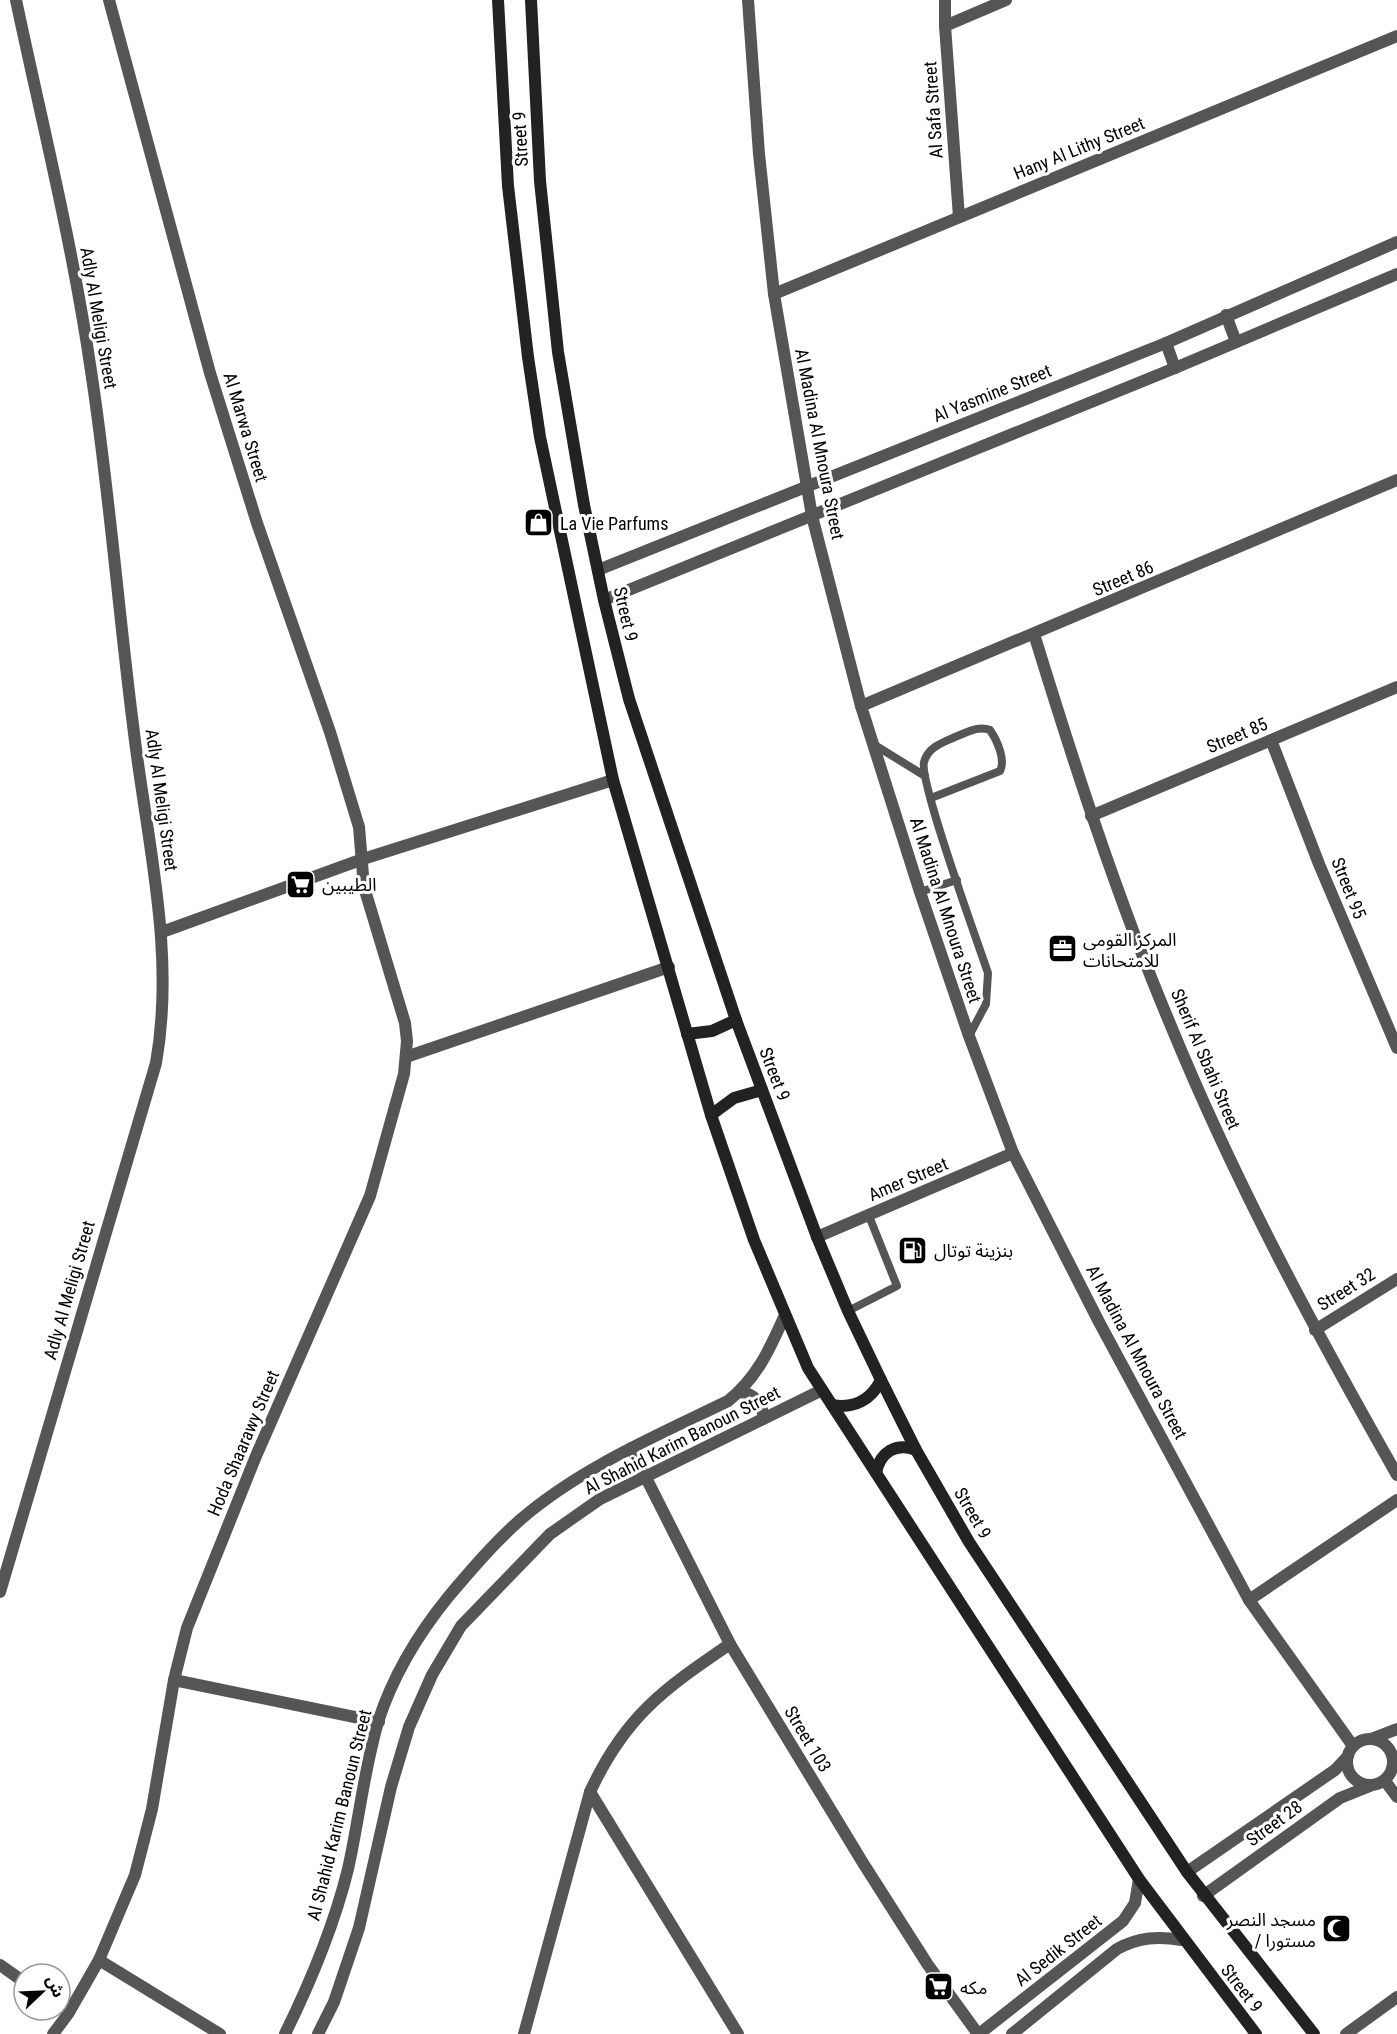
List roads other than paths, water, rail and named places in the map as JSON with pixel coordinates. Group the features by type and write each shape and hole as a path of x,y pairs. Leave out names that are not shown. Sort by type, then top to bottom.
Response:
{"main road":[{"name":"Street 9","path":"498,0 504,142 528,357 540,437 613,780 711,1115 750,1230 808,1368 1139,1879 1182,1940 1256,2034"},
{"name":"Street 9","path":"531,0 540,181 558,352 604,600 629,699 736,1020 817,1237 848,1311 881,1380 916,1450 969,1542 1203,1896 1314,2034"},
{"path":"687,1034 712,1031 736,1020"},
{"path":"711,1115 734,1098 762,1090"},
{"path":"832,1405 849,1406 865,1400 881,1380"},
{"path":"876,1473 881,1458 893,1448 909,1447 916,1450"}],"street":[{"name":"Adly Al Meligi Street","path":"0,1592 156,1063 163,1023 162,932 133,729 92,373 72,264 16,0"},
{"name":"Al Marwa Street","path":"109,0 210,373 256,523 330,732 359,827 363,859"},
{"name":"Al Madina Al Mnoura Street","path":"748,0 759,154 774,294 812,516 861,706 969,1036 1013,1153 1099,1322 1249,1600 1350,1751"},
{"name":"Al Safa Street","path":"945,0 959,217"},
{"path":"945,26 1006,0"},
{"name":"Hany Al Lithy Street","path":"774,294 1397,36"},
{"name":"Al Yasmine Street","path":"598,570 1166,343 1397,242"},
{"path":"604,600 1175,368 1397,274"},
{"path":"1226,315 1236,342"},
{"path":"1166,343 1175,368"},
{"name":"Street 86","path":"861,706 1397,480"},
{"name":"Sherif Al Sbahi Street","path":"1034,634 1091,816 1171,1027 1259,1221 1315,1330 1397,1475"},
{"name":"Street 85","path":"1091,816 1397,687"},
{"name":"Street 95","path":"1271,740 1319,864 1397,1048"},
{"path":"162,932 363,859 613,780"},
{"name":"Hoda Shaarawy Street","path":"72,1999 99,1960 135,1875 152,1809 174,1680 187,1628 211,1564 370,1196 406,1057 405,1023 364,887 363,859"},
{"path":"406,1057 669,967"},
{"name":"Amer Street","path":"817,1237 1013,1153"},
{"name":"Street 32","path":"1315,1330 1397,1278"},
{"name":"Al Shahid Karim Banoun Street","path":"285,2034 328,1938 348,1868 362,1787 379,1722 403,1662 433,1616 477,1562 521,1519 576,1480 631,1448 728,1401 739,1392 765,1360 784,1315"},
{"name":"Al Shahid Karim Banoun Street","path":"318,2034 334,2002 359,1928 394,1777 409,1727 432,1675 461,1626 550,1533 600,1499 822,1390"},
{"path":"739,1392 751,1395 759,1402 763,1419"},
{"name":"Street 103","path":"631,1448 730,1644 862,1863 928,1965 978,2034"},
{"path":"1249,1600 1397,1500"},
{"path":"524,2034 590,1792 604,1761 630,1724 669,1686 730,1644"},
{"path":"174,1680 379,1722"},
{"path":"1391,1772 1370,1786 1352,1776 1348,1770 1350,1751 1361,1740 1371,1739 1397,1729"},
{"path":"1371,1739 1388,1747 1393,1758 1391,1772 1397,1797"},
{"name":"Street 28","path":"1187,1872 1335,1770 1350,1751"},
{"name":"Street 28","path":"1203,1896 1340,1798 1370,1786"},
{"path":"590,1792 738,2034"},
{"name":"Al Sedik Street","path":"978,2034 1123,1921 1135,1903 1139,1879"},
{"name":"Al Sedik Street","path":"1012,2034 1117,1949 1141,1939 1154,1937 1182,1940"},
{"path":"99,1960 220,2034"},
{"path":"1346,2034 1397,1997"}],"lane":[{"path":"931,798 1000,771 1003,765 994,736 983,727 939,744 926,758 925,776 931,798 989,981 986,1004 969,1036"},
{"path":"873,744 925,776"},
{"path":"920,892 957,880"},
{"path":"848,1311 897,1286 869,1216"}],"place":[{"name":"La Vie Parfums","path":"539,523"},
{"name":"الطيبين","path":"301,884"},
{"name":"المركز القومى للامتحانات","path":"1062,949"},
{"name":"بنزينة توتال","path":"913,1250"},
{"name":"مسجد النصر / مستورا","path":"1337,1929"},
{"name":"مكه","path":"939,1987"}]}
